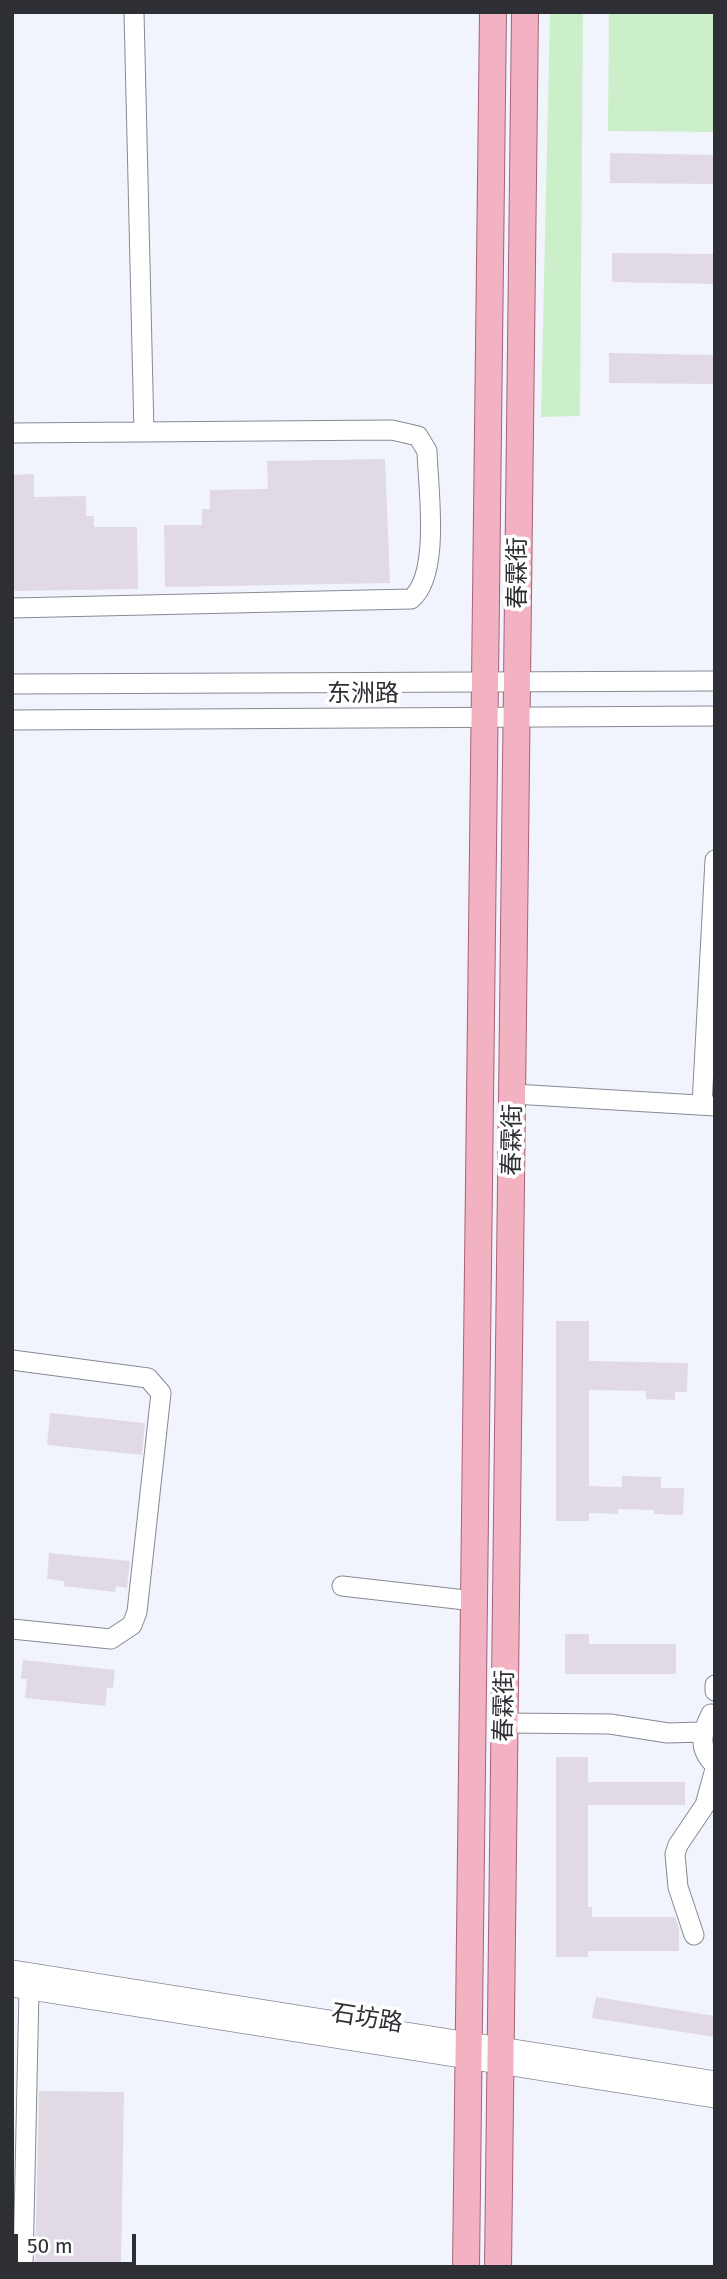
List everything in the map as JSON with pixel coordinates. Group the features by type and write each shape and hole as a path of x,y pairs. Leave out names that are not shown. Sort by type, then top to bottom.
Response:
{"main road":[{"name":"春霖街","path":"466,2267 493,12"},
{"name":"春霖街","path":"498,2267 525,12"}],"street":[{"path":"134,12 144,432"},
{"path":"12,433 392,430 418,436 427,451 429,555 426,580 420,592 411,598 12,608"},
{"name":"东洲路","path":"12,684 715,681"},
{"name":"东洲路","path":"12,720 715,716"},
{"path":"514,1094 708,1106 715,860"},
{"path":"12,1360 148,1378 161,1393 137,1612 132,1625 111,1639 12,1629"},
{"path":"342,1587 474,1601"},
{"path":"715,1685 715,1691"},
{"path":"694,1935 678,1887 676,1854 678,1845 705,1805 715,1767 706,1756 701,1732 711,1714 715,1715"},
{"path":"505,1723 610,1724 668,1733 701,1732"},
{"name":"石坊路","path":"12,1970 468,2052"},
{"path":"21,1988 23,2267"},
{"name":"石坊路","path":"21,1988 501,2057 715,2081"},
{"name":"石坊路","path":"501,2057 715,2098"}],"green space":[{"path":"550,12 583,12 580,416 541,417"},
{"path":"609,12 715,12 715,132 608,131"}],"building":[{"path":"610,153 715,155 715,184 610,183"},
{"path":"612,253 715,254 715,284 612,282"},
{"path":"609,353 715,355 715,384 609,383"},
{"path":"385,459 390,583 165,587 164,525 202,525 202,509 210,509 210,490 268,489 267,461"},
{"path":"34,474 34,497 86,496 86,516 94,516 94,527 137,527 138,589 12,591 12,475"},
{"path":"556,1321 589,1321 589,1361 688,1363 687,1392 675,1392 675,1400 646,1399 646,1391 589,1390 589,1486 622,1487 622,1476 661,1477 661,1488 684,1488 683,1515 654,1514 654,1510 618,1509 618,1514 589,1513 589,1521 556,1521"},
{"path":"50,1413 145,1423 142,1455 47,1445"},
{"path":"49,1553 130,1561 127,1588 116,1586 115,1592 88,1589 64,1586 64,1581 47,1579"},
{"path":"565,1634 589,1634 589,1644 676,1644 676,1674 565,1674"},
{"path":"23,1660 115,1670 113,1688 107,1688 105,1706 25,1698 27,1679 21,1679"},
{"path":"556,1757 588,1757 588,1782 685,1782 685,1805 588,1805 588,1907 592,1907 592,1917 675,1917 679,1928 679,1951 588,1951 588,1957 556,1957"},
{"path":"596,1997 715,2016 715,2037 592,2018"},
{"path":"39,2091 124,2092 121,2266 35,2266"}]}
